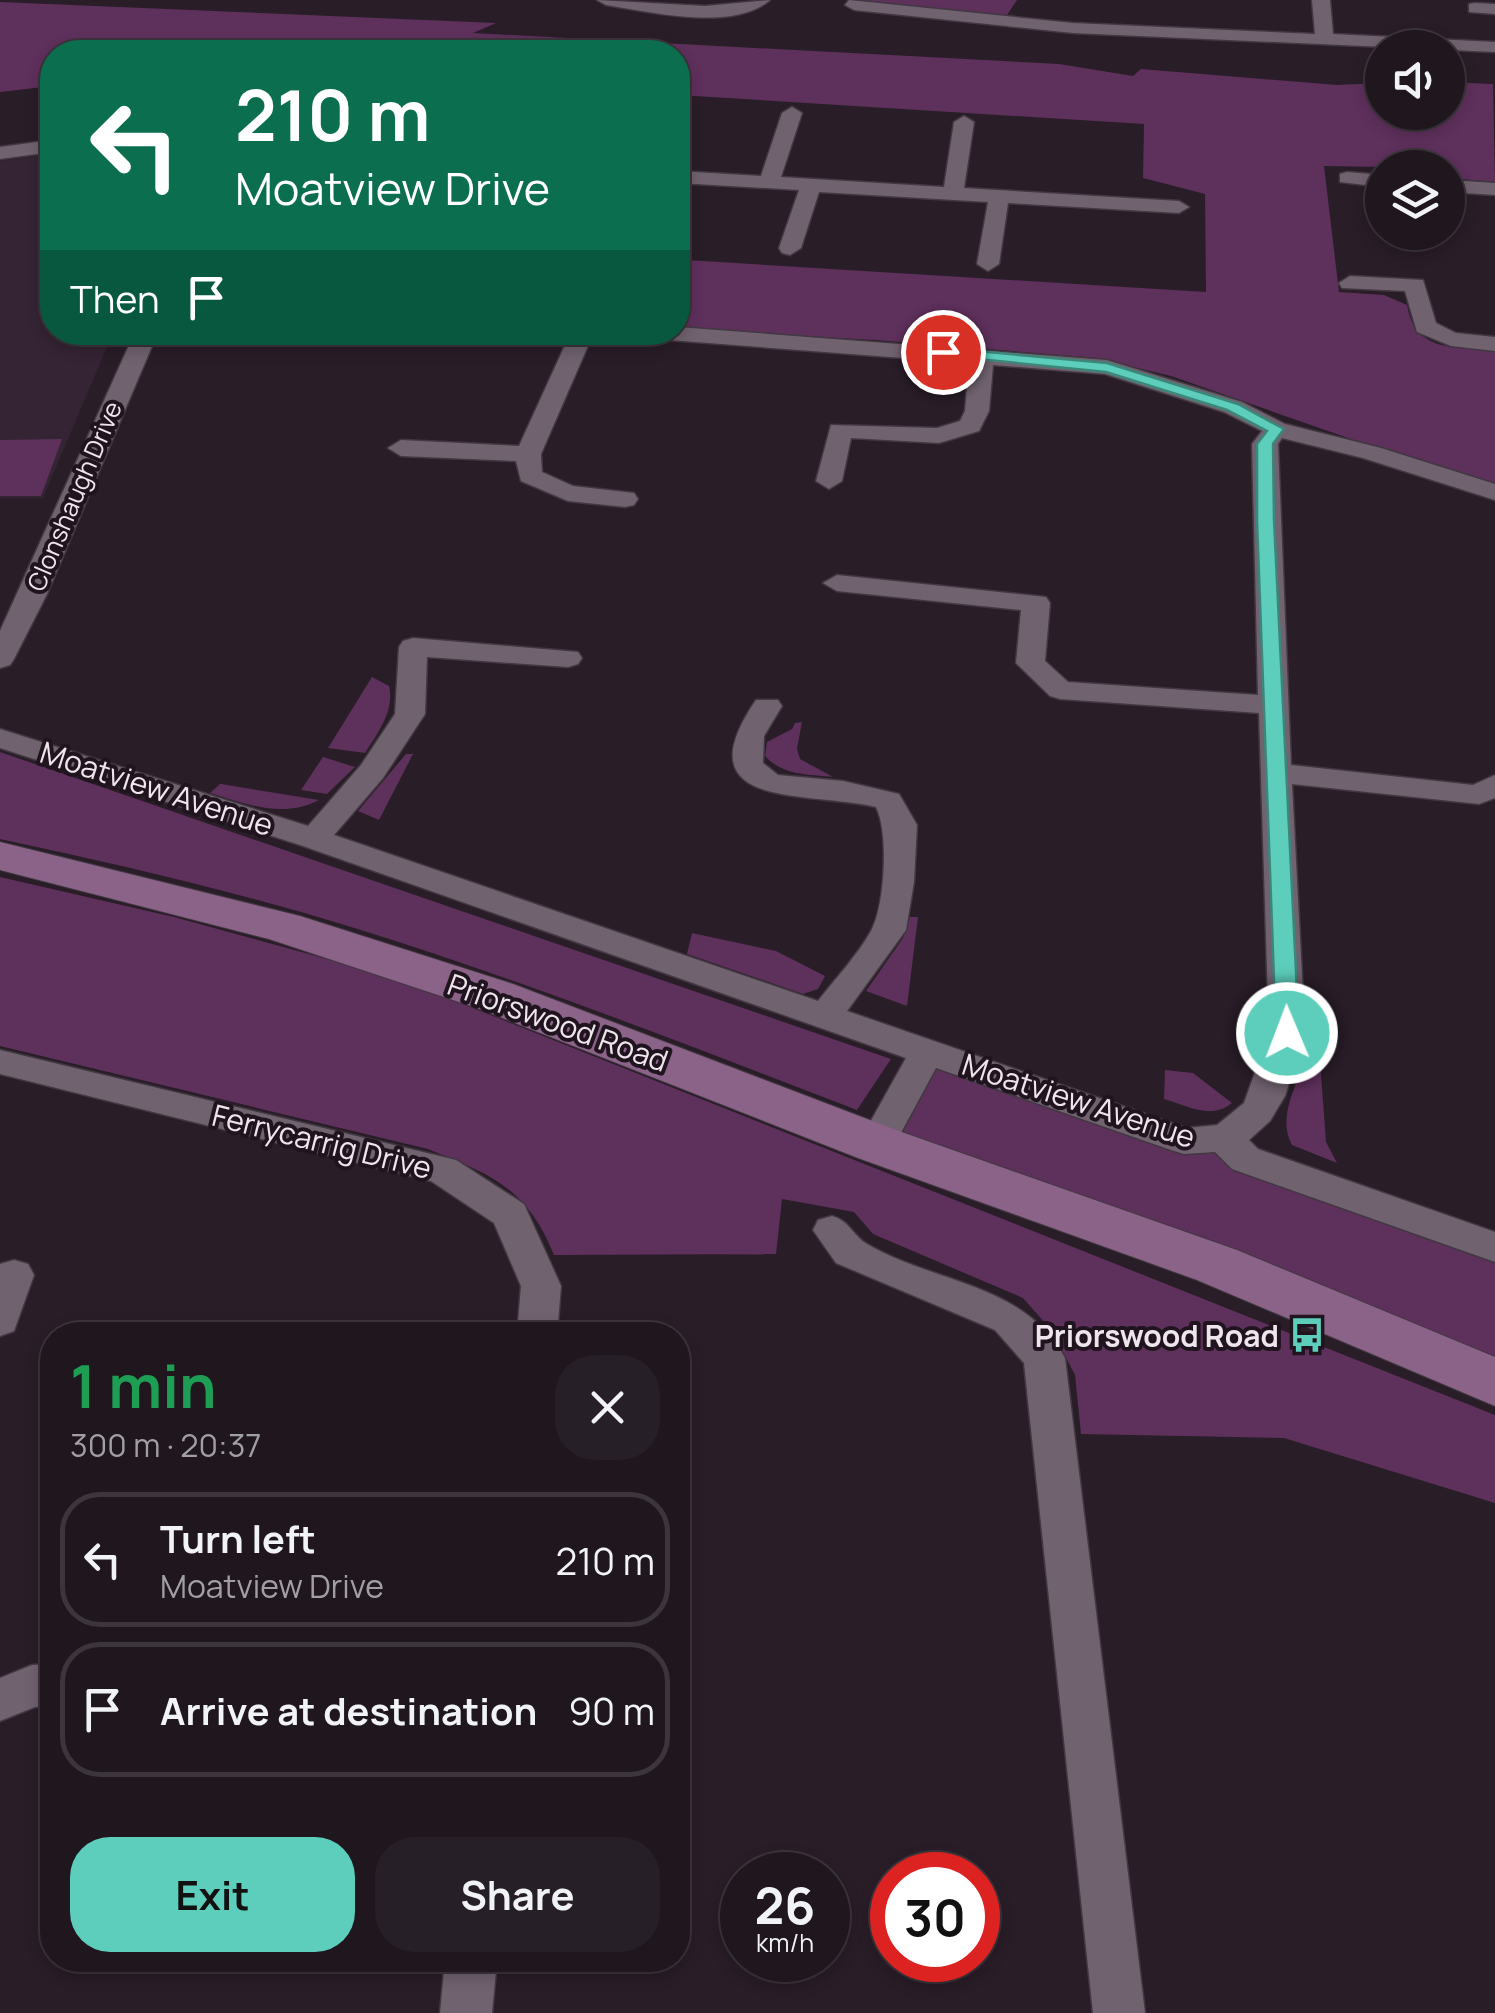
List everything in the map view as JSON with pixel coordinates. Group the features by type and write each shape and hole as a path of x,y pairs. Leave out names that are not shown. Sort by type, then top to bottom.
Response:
{"street":[{"path":"606,0 708,12 761,0"},
{"path":"859,0 854,5 1003,22 1495,47"},
{"path":"1003,22 1018,0"},
{"path":"1320,0 1325,40"},
{"path":"1473,9 1495,9"},
{"path":"769,183 792,113"},
{"path":"953,194 964,122"},
{"path":"0,153 40,148"},
{"path":"1346,178 1365,180"},
{"path":"690,179 1179,207"},
{"path":"790,248 811,185"},
{"path":"1465,187 1495,189"},
{"path":"988,264 999,196"},
{"path":"1350,283 1415,285 1425,326 1450,339 1495,344"},
{"path":"690,335 1107,367 1233,407 1276,429 1372,453 1495,492"},
{"name":"Clonshaugh Drive","path":"0,659 33,594 141,345"},
{"path":"577,345 528,454 530,476 547,487 625,499"},
{"path":"829,481 840,430 939,436 970,426 977,410 982,356"},
{"path":"1225,1139 1240,1132 1276,1081 1287,1033 1278,773 1271,705 1265,444 1276,429"},
{"path":"402,448 528,454"},
{"path":"836,583 1036,603 1030,663 1060,690 1271,705"},
{"name":"Moatview Avenue","path":"314,840 372,771 410,714 413,647 568,658"},
{"path":"767,706 749,736 748,766 770,784 842,790 888,801 901,825 898,882 889,930 827,1014"},
{"name":"Moatview Avenue","path":"0,738 827,1014 1184,1141 1225,1139 1244,1160 1495,1247"},
{"path":"1278,773 1479,795 1495,784"},
{"name":"Priorswood Road","path":"0,856 283,928 496,996 877,1144 1217,1265 1495,1382"},
{"path":"877,1144 928,1050"},
{"name":"Ferrycarrig Drive","path":"0,1062 443,1170 510,1214 541,1286 537,1322"},
{"path":"832,1230 850,1253 1009,1319 1044,1358 1119,2013"},
{"path":"0,1320 14,1275"},
{"path":"0,1700 40,1686"},
{"path":"466,2013 470,1972"}],"shaded area":[{"path":"859,0 1017,0 1003,21"},
{"path":"0,2 496,23 473,33 605,40 40,40 40,87 0,92"},
{"path":"690,44 1059,64 1133,76 1141,69 1337,85 1365,84 1365,130 1465,130 1465,83 1493,84 1495,182 1465,179 1465,150 1365,150 1365,167 1324,166 1339,292 1384,295 1407,305 1418,332 1439,344 1495,351 1495,484 1411,460 1171,376 1096,358 876,340 690,331 690,260 1206,292 1205,194 1143,178 1144,124 690,96"},
{"path":"40,156 40,345 108,345 43,498 0,498 0,161"},
{"path":"62,439 41,496 0,496 0,440"},
{"path":"372,677 389,686 390,695 384,721 375,737 365,753 328,748"},
{"path":"802,722 797,749 800,759 833,777 788,771 765,756 767,742"},
{"path":"0,752 891,1059 857,1110 412,946 262,901 0,839"},
{"path":"406,754 413,754 379,820 358,811"},
{"path":"323,757 355,767 327,794 301,790"},
{"path":"220,784 319,800 292,808 264,808 210,793"},
{"path":"0,877 174,917 400,979 1495,1415 1495,1503 1284,1438 1081,1434 1075,1375 1052,1331 1023,1298 873,1234 854,1212 782,1199 776,1254 554,1255 532,1214 505,1187 428,1149 0,1046"},
{"path":"910,917 918,917 907,1006 866,991 903,938"},
{"path":"692,933 776,951 825,976 818,989 803,994 687,954"},
{"path":"1310,1046 1319,1047 1326,1142 1337,1163 1292,1145 1288,1133 1288,1108"},
{"path":"938,1054 1495,1247 1495,1378 888,1145"},
{"path":"1165,1070 1193,1073 1232,1103 1208,1111 1164,1099"}],"place":[{"name":"Priorswood Road","path":"1307,1335"}],"route":[{"path":"943,352 1107,367 1233,407 1276,429 1265,444 1266,520 1271,705 1283,858 1287,1033"}]}
